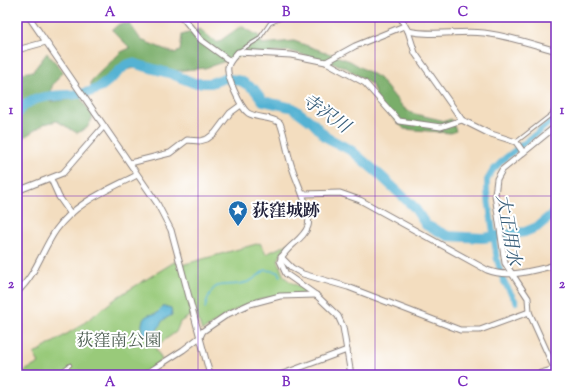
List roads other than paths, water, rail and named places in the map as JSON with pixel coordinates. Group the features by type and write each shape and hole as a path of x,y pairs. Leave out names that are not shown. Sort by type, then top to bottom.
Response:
{"street":[{"path":"29,17 157,203 171,230 210,375"},
{"path":"182,17 202,40 230,61"},
{"path":"400,17 408,31 415,53 462,120 488,133 516,143 522,150"},
{"path":"326,62 355,46 404,26"},
{"path":"408,31 419,34 483,33 507,37 556,51"},
{"path":"17,50 46,42"},
{"path":"351,375 344,327 338,316 316,295 286,274 280,261 284,251 304,233 308,225 304,194 293,170 280,123 274,118 254,116 246,112 241,105 227,69 230,61 238,52 291,55 326,62 365,83 399,121 442,127 462,120"},
{"path":"130,163 170,154 186,140 200,141 207,139 215,133 230,113 241,105"},
{"path":"17,191 51,179 63,173 104,126"},
{"path":"534,375 556,370 529,312 528,298 509,274 505,263 495,195 497,179 502,170 522,150 556,126"},
{"path":"17,292 26,284 56,229 82,203 137,175"},
{"path":"51,179 59,197 71,214"},
{"path":"304,194 340,193 360,200 487,270 498,274 509,274 556,265"},
{"path":"281,256 292,268 304,274 348,287 460,330 480,330 529,312"},
{"path":"144,375 200,338 203,331 228,314 250,304 280,296 316,295"},
{"path":"282,375 347,350"}],"lane":[{"path":"238,52 259,39 270,23 284,17"},
{"path":"516,143 552,114 556,105"},
{"path":"56,375 70,365"}],"water":[{"path":"164,306 171,308 172,315 163,320 156,332 144,335 142,334 142,322 145,317 151,314 156,314"}],"waterway":[{"name":"寺沢川","path":"17,114 24,106 33,100 42,97 74,95 95,90 107,82 126,65 132,63 172,74 194,83 211,83 225,78 241,81 254,89 263,101 293,108 313,123 326,137 352,151 380,175 414,207 426,225 448,236 483,238 525,232 537,227 556,211"},
{"name":"大正用水","path":"516,302 503,280 497,260 487,192 487,180 493,170 505,158 556,118"},
{"path":"205,308 208,297 212,291 220,285 248,282 266,270 278,272 280,276"}],"place":[{"name":"荻窪城跡","path":"238,227"}],"park label":[{"name":"荻窪南公園","path":"119,340"}]}
